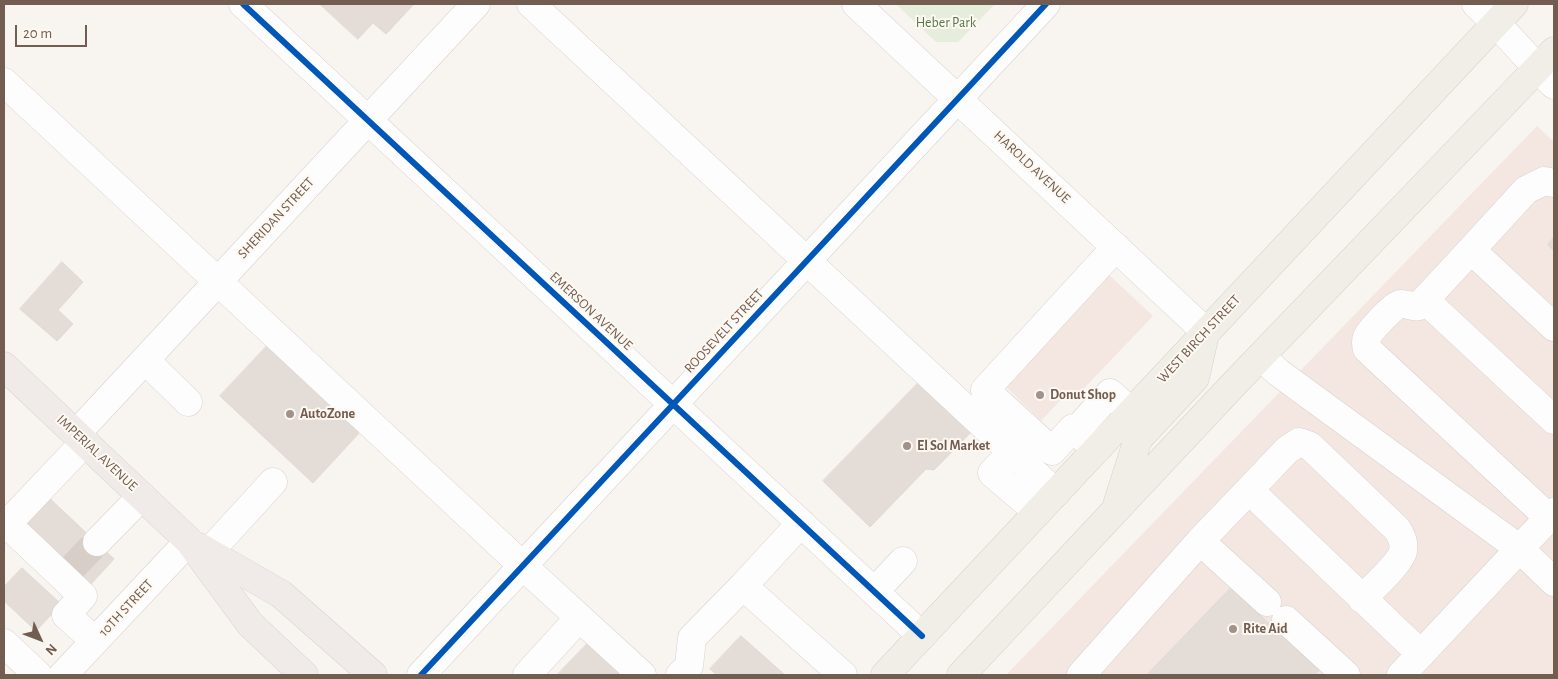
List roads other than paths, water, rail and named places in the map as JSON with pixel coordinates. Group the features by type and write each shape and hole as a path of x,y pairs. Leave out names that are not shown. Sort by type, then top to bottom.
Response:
{"highway":[{"name":"IMPERIAL AVENUE","path":"4,366 142,496 199,546 281,594 372,675"},
{"name":"IMPERIAL AVENUE","path":"199,546 250,624 304,675"}],"main road":[{"name":"WEST BIRCH STREET","path":"885,675 1505,13"},
{"path":"961,675 1261,356 1549,69"},
{"path":"1116,511 1138,439 1195,378 1206,332"}],"street":[{"name":"EMERSON AVENUE","path":"243,4 922,636"},
{"name":"SHERIDAN STREET","path":"94,641 66,615 83,596 68,572 8,524 145,360 476,4"},
{"path":"532,4 1012,452 1047,503"},
{"name":"HAROLD AVENUE","path":"856,4 1206,332"},
{"name":"ROOSEVELT STREET","path":"421,675 1046,4"},
{"path":"1476,4 1505,13 1549,69"},
{"path":"4,82 642,675"},
{"path":"1402,675 1552,515 1367,349 1365,343 1367,336 1398,304 1406,304 1413,307 1419,306 1526,190 1549,182"},
{"path":"1096,450 1073,428 1052,451 985,390 1116,247"},
{"path":"1471,250 1554,327"},
{"path":"1425,300 1554,420"},
{"path":"1261,356 1279,373 1520,549 1554,582"},
{"path":"145,360 188,402"},
{"path":"1076,431 1110,393 1131,412"},
{"path":"1081,675 1200,541 1287,450 1299,442 1305,442 1310,446 1397,529 1402,537 1403,552 1362,599"},
{"name":"10TH STREET","path":"63,675 94,641 273,482"},
{"path":"1249,490 1421,654"},
{"path":"97,542 142,496"},
{"path":"680,675 689,666 692,638 801,523"},
{"path":"1200,541 1276,611 1338,673"},
{"path":"875,592 903,561"},
{"path":"743,586 843,675"},
{"path":"527,675 579,618"},
{"path":"4,643 38,675"}],"tunnel":[{"path":"73,567 97,542"}],"place":[{"name":"Donut Shop","path":"1040,395"},
{"name":"AutoZone","path":"290,414"},
{"name":"El Sol Market","path":"907,446"},
{"name":"Rite Aid","path":"1233,629"}],"park label":[{"name":"Heber Park","path":"946,23"}]}
